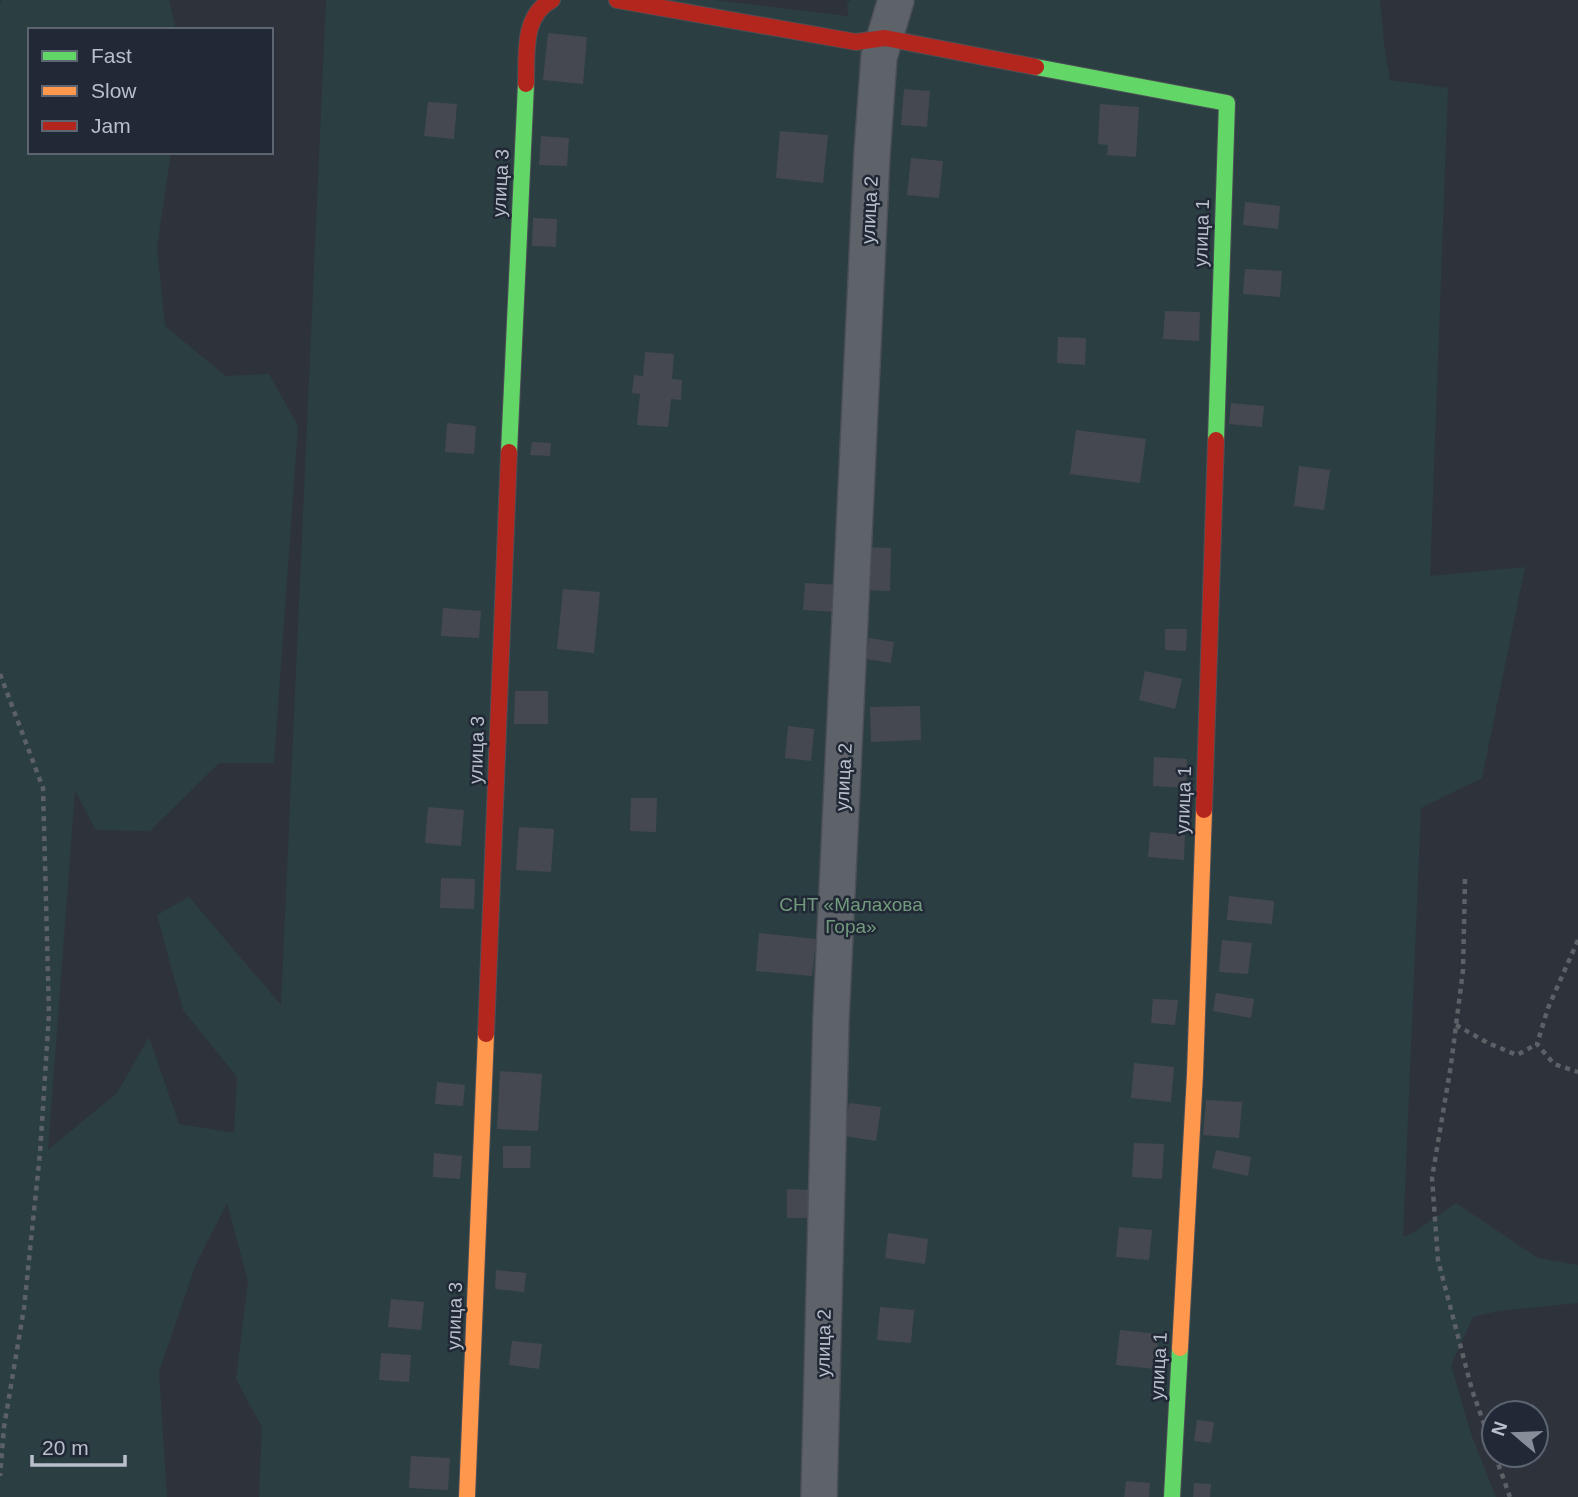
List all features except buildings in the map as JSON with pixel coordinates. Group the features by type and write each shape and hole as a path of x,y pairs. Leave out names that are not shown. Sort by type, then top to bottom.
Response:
{"street":[{"path":"617,0 882,48"},
{"name":"улица 2","path":"819,1497 831,1019 871,168 882,48 896,0"},
{"name":"улица 3","path":"467,1497 506,485 528,32 546,3"},
{"name":"улица 1","path":"882,48 1227,103 1195,1074 1172,1497"}],"path":[{"path":"0,674 43,788 49,1014 40,1153 24,1308 4,1427 0,1476"},
{"path":"1465,879 1463,970 1432,1178 1438,1260 1480,1413"},
{"path":"1456,1025 1517,1055 1537,1044 1548,1008 1578,940"},
{"path":"1537,1044 1554,1064 1578,1072"},
{"path":"1500,1469 1510,1497"}],"green space":[{"name":"СНТ «Малахова Гора»","path":"2,0 169,0 176,28 28,28 28,154 171,154 157,247 165,326 226,376 269,374 298,426 274,763 219,763 150,831 96,830 75,791 48,1150 117,1093 149,1037 179,1124 234,1133 237,1077 183,1010 157,915 189,897 281,1005 326,0 713,0 848,16 847,3 851,0 1380,0 1390,80 1448,88 1430,576 1525,567 1482,778 1421,808 1403,1237 1456,1203 1538,1258 1578,1265 1578,1303 1498,1311 1473,1317 1451,1365 1480,1457 1480,1469 1485,1469 1496,1497 259,1497 262,1427 236,1379 248,1281 227,1203 196,1264 159,1372 167,1497 0,1497"}],"traffic: fast":[{"path":"1036,67 1227,103 1216,440"},
{"path":"509,452 526,84"},
{"path":"1172,1497 1180,1348"}],"traffic: slow":[{"path":"1180,1348 1195,1074 1204,810"},
{"path":"467,1497 486,1034"}],"traffic: jam":[{"path":"526,84 531,26 535,15 552,0"},
{"path":"617,0 856,42 885,38 1036,67"},
{"path":"1204,810 1216,440"},
{"path":"486,1034 509,452"}]}
